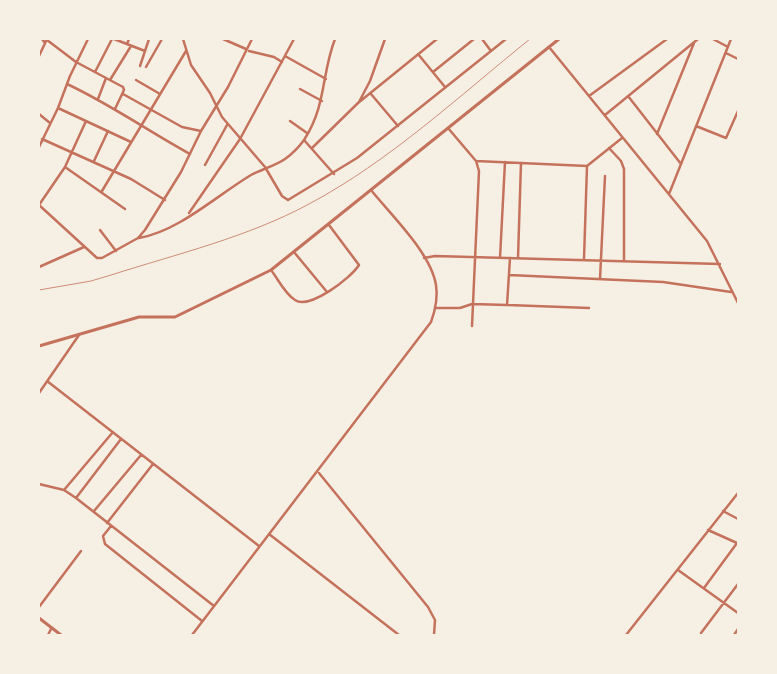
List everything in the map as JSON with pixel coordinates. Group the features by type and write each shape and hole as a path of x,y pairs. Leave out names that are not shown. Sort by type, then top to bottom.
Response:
{"street":[{"path":"42,39 76,62 123,87 123,94 115,109"},
{"path":"39,147 88,39"},
{"path":"95,72 113,39 145,52"},
{"path":"127,44 129,39"},
{"path":"140,66 149,39"},
{"path":"146,68 162,39"},
{"path":"183,39 194,71 227,125 265,167 282,196 288,200 334,174 398,126 506,39"},
{"path":"223,39 248,50 274,57 282,62"},
{"path":"138,238 165,200 201,131 248,50 252,39"},
{"path":"186,217 240,139 294,39"},
{"path":"86,121 65,167 39,205 97,258 102,258 138,238 159,233 265,167 284,160 304,140 322,101 335,39"},
{"path":"358,103 370,81 385,39"},
{"path":"312,148 358,103 437,39"},
{"path":"433,72 474,39"},
{"path":"482,39 492,51"},
{"path":"39,346 139,317 175,317 271,270 559,39"},
{"path":"589,96 667,39"},
{"path":"605,115 698,39"},
{"path":"713,39 728,47"},
{"path":"669,194 731,39"},
{"path":"39,56 46,41"},
{"path":"657,134 694,42"},
{"path":"110,80 131,46"},
{"path":"549,47 707,241 738,303"},
{"path":"102,191 186,50"},
{"path":"726,53 738,59"},
{"path":"418,54 445,87"},
{"path":"285,56 326,79"},
{"path":"98,99 106,78"},
{"path":"136,80 160,94"},
{"path":"67,84 98,99 190,154"},
{"path":"300,89 322,101"},
{"path":"123,94 182,127 201,131"},
{"path":"371,94 398,126"},
{"path":"627,96 681,164"},
{"path":"58,108 132,142"},
{"path":"696,126 726,138 738,110"},
{"path":"39,114 50,123"},
{"path":"290,121 307,133"},
{"path":"204,165 227,125"},
{"path":"448,128 476,160 479,178 473,257 472,326"},
{"path":"94,161 108,131"},
{"path":"476,160 588,166 622,138"},
{"path":"42,139 115,171 165,200"},
{"path":"304,140 334,174"},
{"path":"609,148 621,161 624,169 624,261"},
{"path":"500,258 505,162"},
{"path":"518,258 521,163"},
{"path":"584,259 588,166"},
{"path":"65,167 102,191 125,209"},
{"path":"600,279 605,176"},
{"path":"192,635 427,330 435,308 436,284 424,258 371,190"},
{"path":"271,270 292,298 300,303 312,302 327,292 359,265 329,225"},
{"path":"100,230 116,251"},
{"path":"40,265 84,247"},
{"path":"294,252 327,292"},
{"path":"424,258 435,256 584,259 720,264"},
{"path":"507,305 510,258"},
{"path":"510,275 688,285 731,292"},
{"path":"435,308 460,308 472,304 589,308"},
{"path":"39,393 80,334"},
{"path":"47,381 259,546"},
{"path":"64,490 113,432"},
{"path":"76,498 122,439"},
{"path":"94,511 141,455"},
{"path":"107,523 152,464"},
{"path":"318,472 428,607 435,620 434,635"},
{"path":"39,484 64,490 76,498 214,606"},
{"path":"626,635 738,493"},
{"path":"723,511 738,518"},
{"path":"111,526 103,536 105,544 202,621"},
{"path":"704,588 738,543 708,530"},
{"path":"269,534 399,635"},
{"path":"39,607 81,552"},
{"path":"678,570 738,613"},
{"path":"701,633 738,584"},
{"path":"39,618 60,635"},
{"path":"48,635 51,629"},
{"path":"734,635 738,629"}],"railway":[{"path":"39,290 91,281 212,244 286,216 339,187 396,148 530,39"}]}
